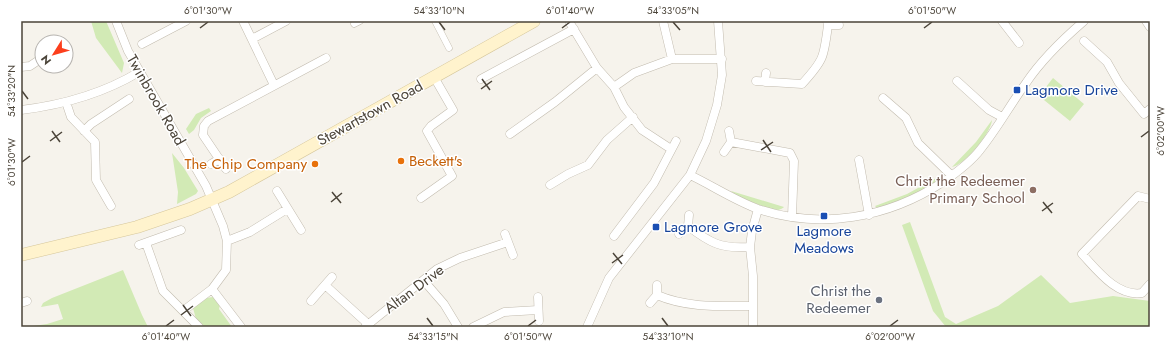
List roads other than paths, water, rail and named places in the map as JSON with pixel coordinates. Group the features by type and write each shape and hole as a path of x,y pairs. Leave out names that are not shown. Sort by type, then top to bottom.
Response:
{"main road":[{"name":"Stewartstown Road","path":"21,255 137,227 190,209 213,199 534,21"}],"street":[{"name":"Twinbrook Road","path":"116,21 128,51 139,72 213,199 222,220 227,241 226,270 212,289 183,311"},
{"path":"142,44 186,21"},
{"path":"243,21 274,85"},
{"path":"252,39 286,21"},
{"path":"354,24 360,21"},
{"path":"435,21 449,48"},
{"path":"663,21 672,59"},
{"path":"587,327 609,278 690,175 706,141 717,105 722,75 718,21"},
{"path":"1002,21 1019,43"},
{"path":"690,175 758,209 792,217 826,220 869,215 909,202 952,176 979,151 1042,61 1084,21"},
{"path":"1146,21 1150,27"},
{"path":"756,81 765,78 802,84 817,68 824,56 828,23 840,25"},
{"path":"481,79 572,26 597,68 614,87 632,117 642,130 670,149"},
{"path":"1084,41 1093,44 1107,62 1119,83 1144,114 1150,109"},
{"path":"226,169 203,134 204,126 208,121 326,58"},
{"path":"614,87 634,73 672,59 722,59"},
{"path":"21,67 30,66 34,63"},
{"path":"510,134 555,102 597,68"},
{"path":"21,110 66,102 109,87 139,72"},
{"path":"420,198 452,176 426,131 453,110 434,77"},
{"path":"957,81 989,110 1002,117"},
{"path":"884,98 906,118 918,143 952,176"},
{"path":"84,131 91,124 129,99"},
{"path":"66,102 71,117 95,142 96,180 111,206"},
{"path":"550,185 568,174 588,165 607,140 632,117"},
{"path":"724,152 731,142 729,131"},
{"path":"614,236 654,183 670,149 676,141"},
{"path":"731,142 790,152 794,161 792,217"},
{"path":"211,164 220,159"},
{"path":"859,160 869,215"},
{"path":"276,191 301,230"},
{"path":"1150,199 1138,196 1082,254 1103,276 1117,287 1136,294 1142,293 1150,284"},
{"path":"227,241 250,232 287,209"},
{"path":"753,327 753,276 750,247 752,231 758,209"},
{"path":"679,234 688,226 689,215"},
{"path":"688,226 711,243 735,248 750,247"},
{"path":"181,230 142,244 163,291 199,327"},
{"name":"Altan Drive","path":"325,285 366,325 424,281 437,269 460,258 506,238 513,255"},
{"path":"311,302 332,277"},
{"path":"424,281 444,304 458,327"},
{"path":"650,303 657,295 657,286"},
{"path":"212,289 241,327"},
{"path":"657,295 668,300 702,306 752,306"},
{"path":"538,296 539,321"},
{"path":"473,327 504,312 538,310"}],"place":[{"name":"Lagmore Drive","path":"1017,90"},
{"name":"Beckett's","path":"401,161"},
{"name":"The Chip Company","path":"315,164"},
{"name":"Christ the Redeemer Primary School","path":"1033,190"},
{"name":"Lagmore Meadows","path":"824,216"},
{"name":"Lagmore Grove","path":"656,227"},
{"name":"Christ the Redeemer","path":"879,300"}]}
